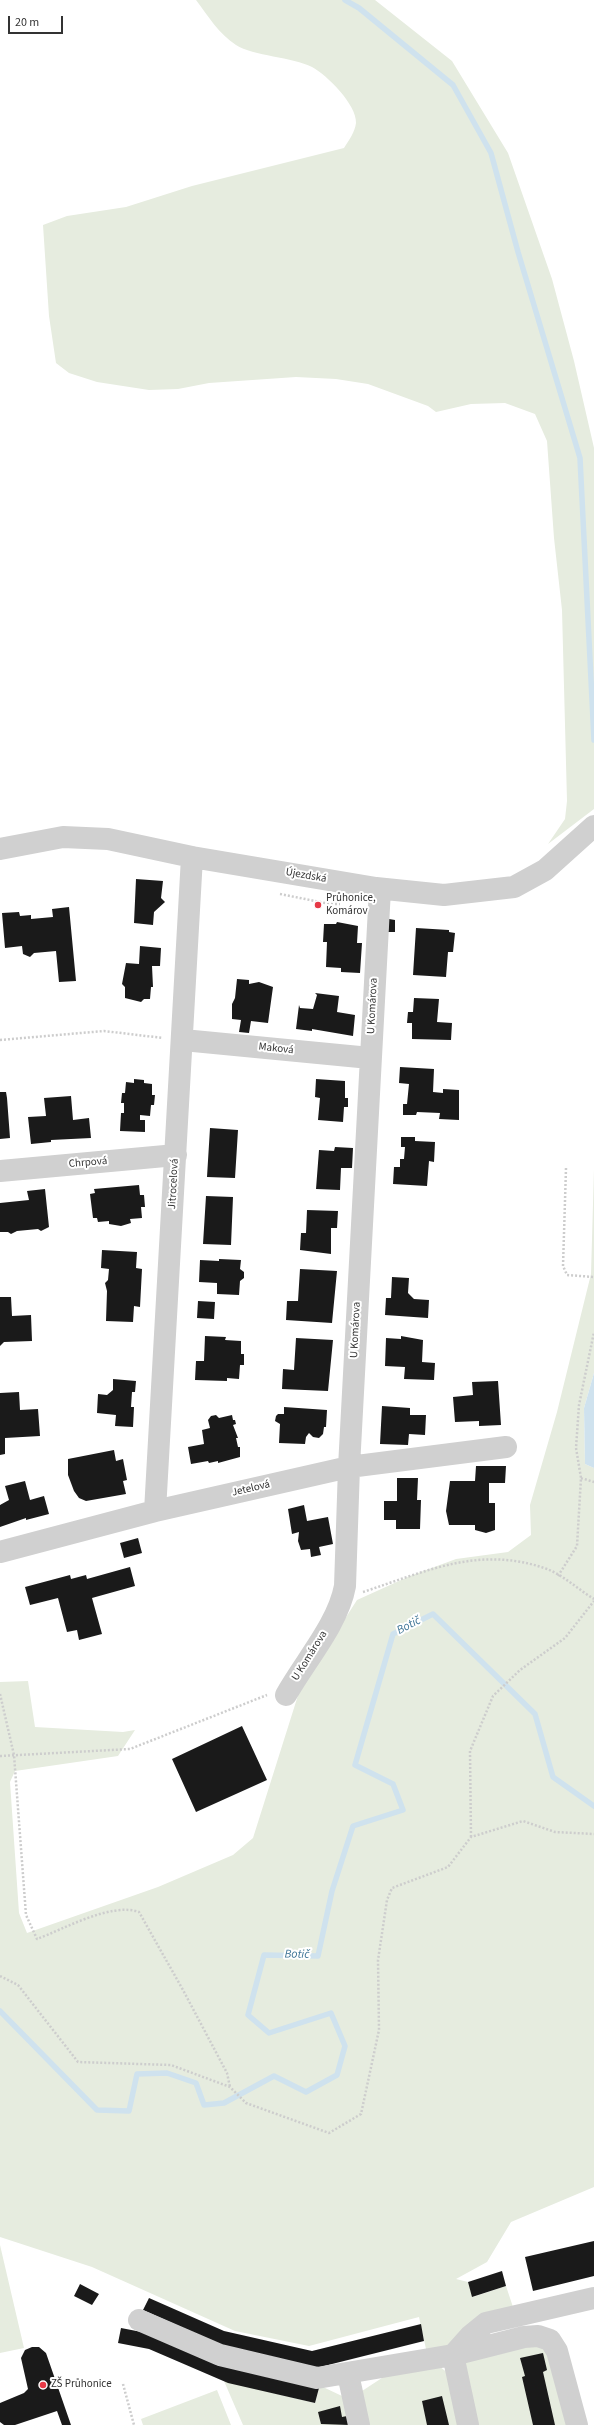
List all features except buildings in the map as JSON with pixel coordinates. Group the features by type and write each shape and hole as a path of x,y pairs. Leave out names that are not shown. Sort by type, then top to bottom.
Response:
{"street":[{"name":"Újezdská","path":"0,849 63,837 108,839 192,857 380,889 444,895 514,887 545,870 594,826"},
{"name":"Jitrocelová","path":"155,1511 183,1040 192,857"},
{"name":"U Komárova","path":"289,1690 332,1620 343,1599 346,1586 349,1467 380,889"},
{"name":"Maková","path":"183,1040 370,1058"},
{"name":"Chrpová","path":"0,1171 176,1155"},
{"name":"Jetelová","path":"0,1552 155,1511 349,1467 506,1447"},
{"path":"453,2355 470,2336 486,2323 594,2298"},
{"path":"139,2320 220,2355 317,2378 348,2374 453,2355 524,2337 538,2336 550,2340 557,2351 577,2425"},
{"path":"453,2355 468,2425"},
{"path":"348,2374 359,2425"}],"path":[{"path":"273,891 330,904 344,903"},
{"path":"0,1040 104,1031 183,1040"},
{"path":"566,1168 563,1266 567,1275 594,1277"},
{"path":"558,1576 577,1546 581,1478 576,1448 579,1405 594,1332"},
{"path":"581,1478 594,1482"},
{"path":"343,1599 446,1565 483,1558 510,1559 549,1570 594,1600 565,1638 510,1680 493,1696 470,1751 471,1837"},
{"path":"0,1756 130,1748 289,1690"},
{"path":"0,1694 14,1756 26,1915 37,1939 112,1911 128,1909 139,1912 227,2073 230,2087"},
{"path":"0,1976 18,1985 78,2062 171,2065 230,2087 246,2103 329,2133 362,2114 379,2030 378,1960 387,1900 392,1888 448,1867 471,1837 523,1821 555,1832 594,1834"},
{"path":"123,2384 134,2425"}],"shaded area":[{"path":"196,0 375,0 452,61 508,153 552,279 574,361 594,448 594,809 548,844 565,819 567,801 562,610 554,538 547,441 535,414 505,403 471,404 436,412 428,406 368,384 336,379 296,377 209,383 178,389 149,390 97,382 69,373 56,363 49,316 43,225 67,216 126,207 192,186 344,148 352,136 356,123 355,116 346,99 333,83 312,67 294,61 252,52 236,45 219,30"},
{"path":"594,1169 594,1373 584,1408 585,1464 594,1468 594,2187 511,2222 487,2262 456,2279 468,2282 473,2297 506,2286 515,2313 446,2348 426,2349 419,2317 309,2346 235,2331 92,2267 0,2237 0,1682 28,1681 35,1727 123,1732 135,1730 118,1756 15,1771 10,1782 19,1913 27,1933 158,1887 233,1855 253,1838 300,1689 357,1600 410,1576 456,1559 508,1552 531,1535 530,1505 557,1412 591,1274"},
{"path":"0,2245 24,2348 0,2353"},
{"path":"526,2344 540,2346 551,2358 568,2425 472,2425 462,2365 477,2355"},
{"path":"439,2366 449,2374 461,2425 364,2425 362,2391 388,2374"},
{"path":"224,2381 315,2403 319,2388 323,2387 342,2396 354,2425 243,2425"},
{"path":"217,2390 231,2425 143,2425 141,2419"}],"water":[{"path":"594,1373 594,1468 585,1464 584,1408"}],"waterway":[{"path":"345,0 359,8 453,85 491,153 518,252 580,458 594,740"},
{"name":"Botič","path":"0,2011 97,2110 129,2111 137,2074 167,2073 196,2083 204,2105 224,2103 274,2076 306,2092 337,2075 345,2046 331,2013 269,2033 248,2015 264,1955 318,1956 332,1891 353,1826 403,1810 393,1784 355,1765 393,1634 433,1614 535,1714 553,1777 594,1806"}],"place":[{"name":"Průhonice, Komárov","path":"318,905"},
{"name":"ZŠ Průhonice","path":"43,2385"}]}
